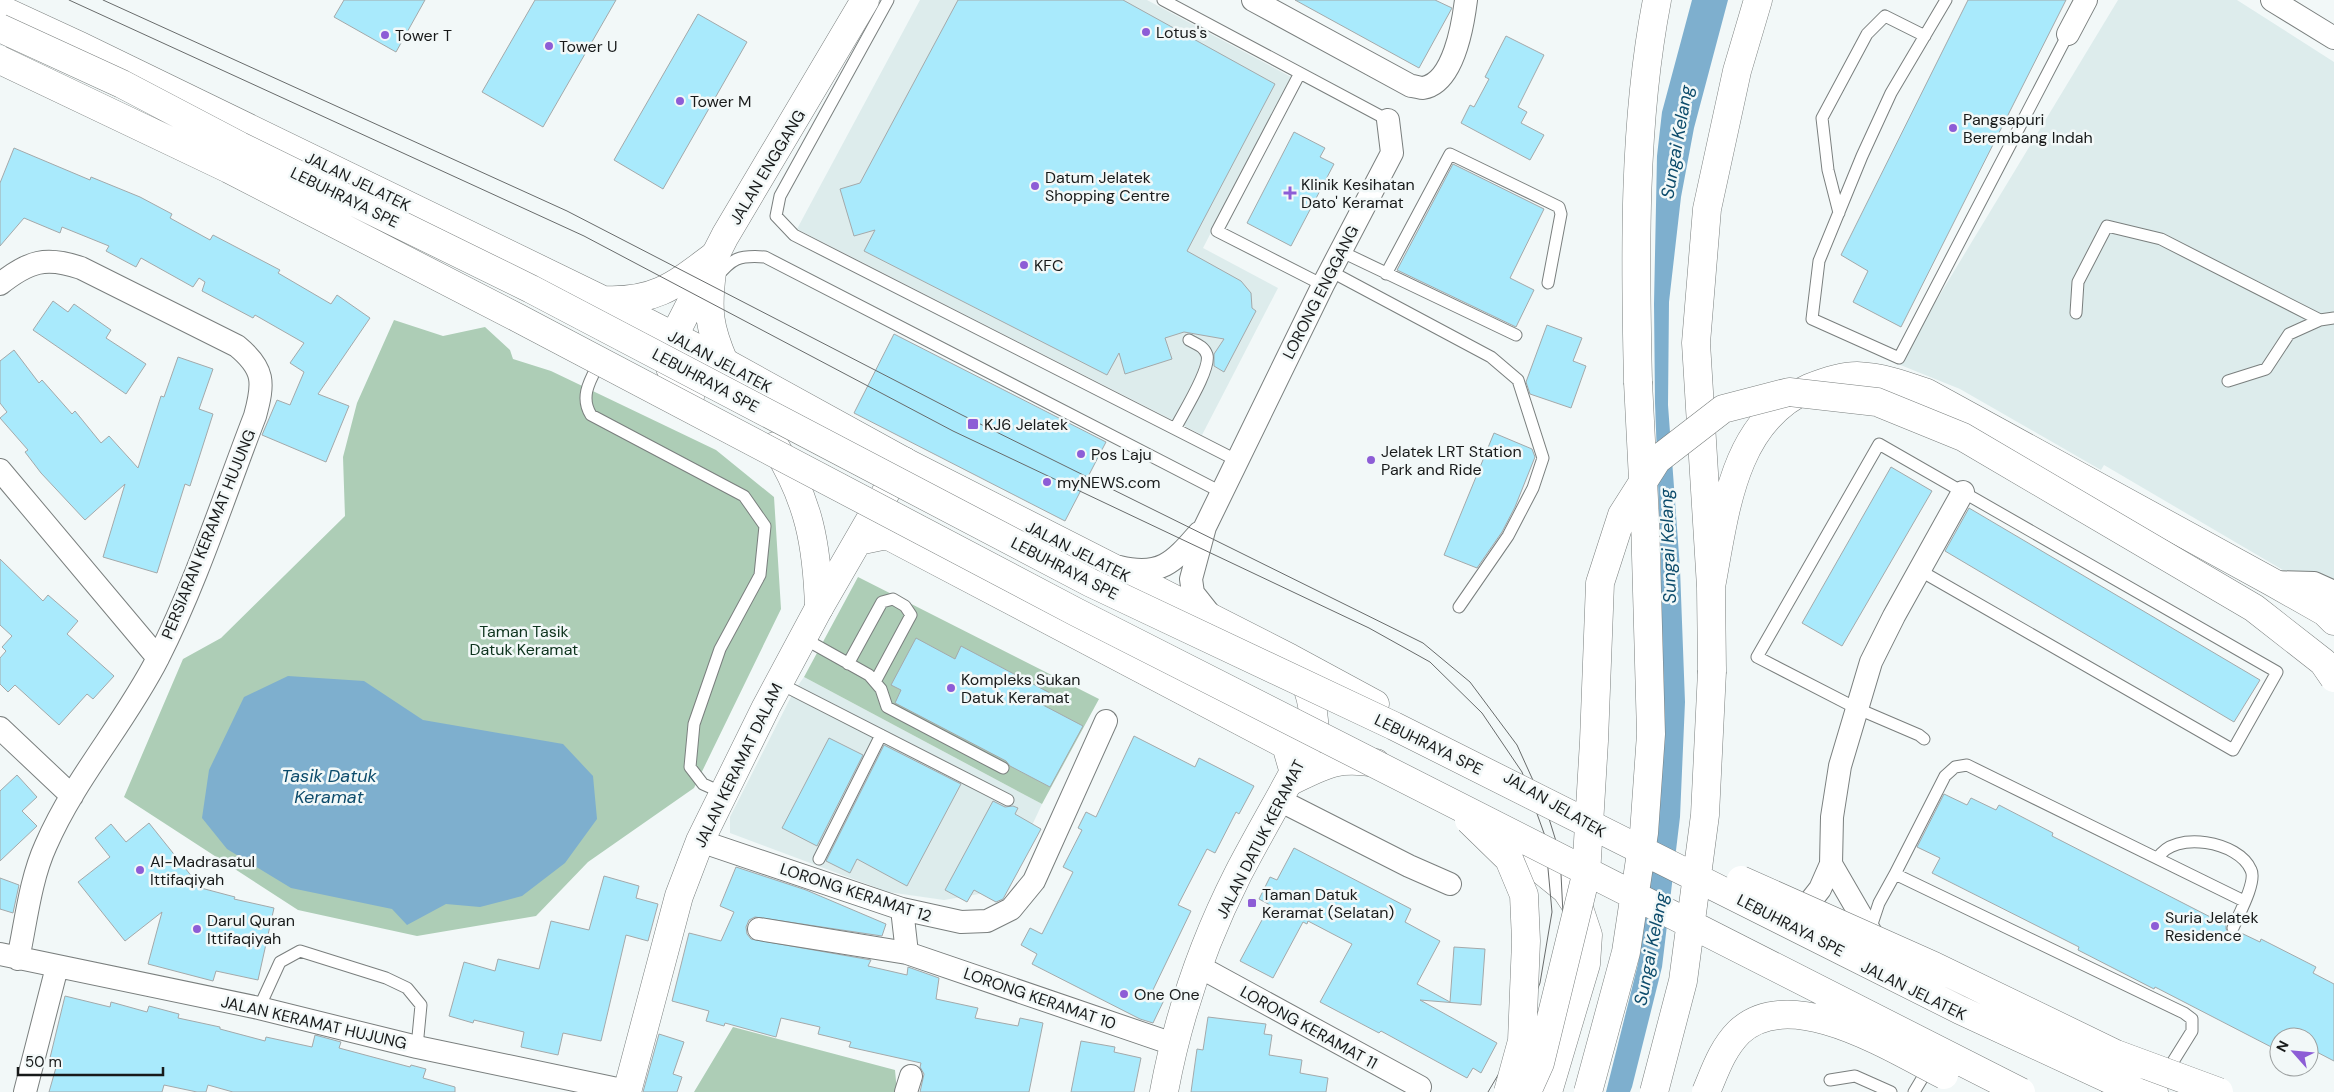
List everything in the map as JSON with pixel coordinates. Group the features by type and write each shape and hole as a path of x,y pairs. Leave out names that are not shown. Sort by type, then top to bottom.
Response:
{"main road":[{"name":"JALAN ENGGANG","path":"690,397 676,382 669,369 667,356 674,336 714,256 865,0"},
{"path":"1588,1092 1626,952 1644,833 1651,734 1636,293 1641,145 1649,46 1658,0"},
{"path":"1654,1092 1683,981 1705,815 1712,670 1712,587 1696,343 1707,209 1737,71 1758,0"},
{"name":"JALAN JELATEK","path":"0,10 80,46 674,336 904,461 1290,658 1466,753 1592,827 1906,987 2099,1080 2132,1089 2154,1092"},
{"name":"LEBUHRAYA SPE","path":"0,28 122,84 240,146 531,289 1091,583 1394,726 1960,1010 2132,1089"},
{"name":"LEBUHRAYA SPE","path":"0,60 212,161 308,210 526,322 1076,612 2021,1092"},
{"path":"0,69 604,354 769,436 881,500 1380,764 1489,827 1576,868 1748,960 2006,1092"},
{"path":"714,256 708,307 710,326 724,362"},
{"path":"603,300 626,301 650,297 684,278 714,256"},
{"path":"1712,587 1726,507 1738,465 1753,436 1773,412 1795,394 1824,382 1855,376 1887,380 1927,393 2090,480 2324,612 2334,621"},
{"path":"1527,1092 1540,1063 1586,875 1594,741 1600,582 1622,515 1657,460 1724,409 1789,392 1809,394 1877,402 1963,437 2254,608 2323,662 2334,678"},
{"path":"769,436 799,490 810,520 815,549 819,608"},
{"name":"JALAN KERAMAT DALAM","path":"627,1091 679,896 700,841 779,683 819,608 904,461"},
{"path":"858,541 887,535 1286,745 1288,785 1316,769 1340,760 1358,760 1380,764"},
{"path":"1076,612 1469,820 1509,859 1524,894 1526,941 1522,1041 1508,1092"},
{"path":"1290,658 1306,681 1313,705 1315,731"},
{"path":"1394,726 1934,966 2116,1054 2219,1092"},
{"name":"JALAN DATUK KERAMAT","path":"1164,1092 1173,1044 1198,966 1237,875 1288,785 1315,731"},
{"path":"1489,827 1566,890 1580,911 1588,935 1586,964 1548,1092"},
{"path":"1698,1092 1713,1058 1724,1040 1754,1014 1772,1006 1794,1003 1824,1010 1901,1038"},
{"path":"1706,1092 1724,1051 1740,1032 1761,1019 1784,1015 1833,1021 1980,1092"}],"street":[{"path":"1253,0 1411,86 1423,88 1434,83 1449,68 1463,22 1466,0"},
{"path":"2068,34 2086,0"},
{"path":"2272,0 2334,38"},
{"name":"LORONG ENGGANG","path":"1216,621 1201,606 1193,593 1191,579 1205,526 1326,278 1392,153 1388,120"},
{"name":"PERSIARAN KERAMAT HUJUNG","path":"0,284 22,268 42,261 62,261 81,268 237,346 252,359 260,376 261,396 181,608 158,658 53,829 38,866 9,957"},
{"path":"0,470 158,658"},
{"path":"1778,922 1811,902 1831,864 1832,816 1840,766 1871,662 1919,570 1963,492"},
{"name":"LORONG ENGGANG","path":"1101,562 1135,571 1153,570 1167,566 1181,554 1205,526"},
{"path":"2272,582 2314,583 2334,592"},
{"name":"LORONG KERAMAT 12","path":"700,841 902,909 961,922 987,921 1011,909 1034,881 1106,721"},
{"path":"0,728 72,796"},
{"path":"1288,785 1409,866 1450,884"},
{"path":"1831,864 1870,932 1906,987"},
{"path":"902,909 907,953"},
{"name":"LORONG KERAMAT 10","path":"759,929 907,953 1173,1044"},
{"name":"JALAN KERAMAT HUJUNG","path":"9,957 259,1008 417,1047 627,1091"},
{"name":"LORONG KERAMAT 11","path":"1198,966 1420,1087"},
{"path":"25,1092 57,967"}],"lane":[{"path":"888,0 780,196 776,216 794,235 1176,427 1236,460"},
{"name":"LORONG ENGGANG","path":"1164,0 1388,120"},
{"path":"1946,0 1891,93 1819,261 1812,319 1899,358 2068,34"},
{"path":"1838,213 1828,170 1822,118 1867,34 1885,16 1925,36"},
{"path":"1300,72 1217,231 1326,278 1492,357 1518,380 1543,458 1533,488 1508,536 1459,607"},
{"path":"1386,274 1450,154 1559,207 1561,214 1548,283"},
{"path":"2076,313 2078,282 2107,226 2161,239 2320,320"},
{"path":"1340,251 1516,335"},
{"path":"710,285 726,265 744,255 765,257 1220,492"},
{"path":"2228,381 2266,369 2289,334 2320,320 2334,318"},
{"path":"1176,427 1206,368 1207,356 1202,347 1189,340"},
{"path":"604,354 585,396 585,406 591,415 744,496 765,526 760,575 720,649 694,724 690,768 703,784 723,793"},
{"path":"1919,570 2233,750 2278,672 1879,444 1757,657 1856,708 1919,735 1924,739"},
{"path":"848,664 882,602 893,599 905,606 911,615 875,682"},
{"path":"803,638 869,675 881,689 887,707 1003,768"},
{"path":"779,683 1008,800"},
{"path":"819,859 881,735"},
{"path":"1870,932 1880,903 1945,776 1955,767 1967,765 2244,901"},
{"path":"2158,858 2162,850 2172,845 2198,841 2215,843 2231,851 2252,870 2252,879 2233,928"},
{"path":"1895,874 2184,1013 2192,1020"},
{"path":"259,1008 280,962 300,951 386,978 407,988 421,1005 417,1047"},
{"path":"2132,1089 2169,1068 2192,1031 2194,1008"},
{"path":"1914,1092 1935,1057"},
{"path":"1830,1080 1855,1076 1890,1092"}],"shaded area":[{"name":"Datum Jelatek Shopping Centre","path":"920,0 1147,0 1291,77 1203,248 1278,288 1202,435 797,229"},
{"path":"2118,0 2237,0 2334,62 2334,600 2104,465 2101,470 1960,389 1898,364"},
{"path":"804,677 1042,804 1012,868 985,893 944,900 888,892 730,833 730,817 794,691"}],"green space":[{"name":"Taman Tasik Datuk Keramat","path":"394,320 443,336 485,327 510,350 513,359 551,371 716,450 774,497 781,609 694,788 588,862 536,916 417,936 298,910 124,797 183,659 221,638 345,516 343,457 357,403"},
{"name":"Kompleks Sukan Datuk Keramat","path":"858,577 1099,699 1042,804 804,677"},
{"path":"733,1027 895,1070 897,1092 694,1092"}],"water":[{"name":"Sungai Kelang","path":"1692,0 1728,0 1694,128 1681,197 1669,302 1668,405 1680,569 1685,702 1680,817 1662,967 1632,1087 1630,1092 1606,1092 1638,964 1658,817 1661,715 1661,563 1655,403 1654,304 1657,156 1662,112"},
{"name":"Tasik Datuk Keramat","path":"288,676 364,681 423,720 563,744 593,776 597,819 565,863 522,896 480,907 446,904 407,925 392,909 291,888 227,849 202,818 209,770 244,697"}],"building":[{"name":"Tower T","path":"344,0 425,0 396,52 334,17"},
{"name":"Tower U","path":"535,0 616,0 543,127 482,92"},
{"name":"Datum Jelatek Shopping Centre","path":"958,0 1123,0 1275,84 1187,251 1241,281 1251,293 1252,308 1256,311 1224,372 1214,366 1214,354 1224,339 1184,332 1165,338 1172,359 1125,374 1119,353 1107,375 864,251 875,230 854,236 840,189 860,183"},
{"path":"1295,0 1435,0 1452,8 1419,68"},
{"name":"Pangsapuri Berembang Indah","path":"1968,0 2066,0 1901,327 1853,302 1868,271 1841,255"},
{"name":"Tower M","path":"698,14 747,42 663,189 614,160"},
{"path":"1506,36 1544,55 1518,107 1527,112 1521,123 1544,135 1530,160 1461,123 1470,105 1474,107 1489,79 1485,77"},
{"name":"Klinik Kesihatan Dato' Keramat","path":"1294,132 1325,148 1320,157 1334,164 1291,246 1247,223"},
{"path":"14,148 90,180 91,177 140,197 172,214 170,218 210,240 213,235 280,270 278,273 331,304 337,295 370,318 318,394 349,406 326,462 262,435 277,400 290,405 304,372 290,363 304,343 255,315 253,318 202,291 205,282 199,278 193,287 141,258 136,267 106,251 109,246 62,227 60,233 24,218 0,246 0,183"},
{"path":"1453,164 1544,209 1510,278 1534,290 1516,327 1397,270"},
{"path":"53,301 68,312 74,304 111,330 106,338 146,364 126,394 33,330"},
{"path":"1547,325 1582,338 1573,361 1586,366 1571,408 1530,394 1526,382"},
{"name":"KJ6 Jelatek","path":"894,334 1106,442 1065,521 854,413"},
{"path":"14,350 39,383 42,380 72,414 75,411 101,443 109,436 138,468 161,396 164,397 178,357 213,369 199,409 213,414 190,486 185,484 157,573 103,557 125,484 85,520 41,473 25,452 28,450 0,418 7,412 0,403 0,361"},
{"path":"1494,433 1532,449 1535,457 1515,507 1502,532 1477,568 1444,555"},
{"path":"1891,467 1932,491 1842,646 1802,623"},
{"path":"1969,508 2260,680 2234,722 1945,551"},
{"path":"0,559 43,601 48,595 78,621 67,634 114,676 93,699 87,694 59,725 15,685 8,692 0,684 0,658 6,651 2,647 12,636 0,625"},
{"path":"916,638 955,659 961,646 1050,693 1043,705 1083,726 1050,787 1010,766 1006,761 895,703 901,690 891,685"},
{"path":"1134,736 1195,767 1199,758 1254,786 1239,814 1236,812 1215,853 1207,849 1178,905 1191,911 1152,992 1165,998 1153,1023 1140,1019 1032,964 1037,954 1021,945 1030,928 1042,934 1073,872 1063,867 1082,830 1078,828 1086,812 1096,817"},
{"path":"829,738 863,755 817,846 782,828"},
{"path":"884,745 961,784 907,886 857,859 850,873 826,861"},
{"path":"17,775 37,797 22,811 37,826 0,861 0,791"},
{"path":"1944,794 1967,805 1971,798 1996,810 1999,805 2053,833 2052,836 2226,925 2230,935 2239,932 2260,942 2261,939 2316,967 2313,973 2334,984 2334,1061 2319,1053 2319,1027 2269,1027 2269,1046 2155,987 2154,989 2078,950 2079,947 1932,873 1940,858 1917,847"},
{"path":"993,801 1005,807 1013,806 1018,808 1015,814 1041,829 1003,899 996,902 974,890 967,902 945,890"},
{"path":"149,823 201,888 235,897 234,899 274,908 258,980 216,971 213,981 148,964 162,912 125,941 78,882 110,857 95,838 111,824 126,842"},
{"path":"1294,848 1411,909 1405,922 1440,941 1417,984 1450,1002 1454,947 1485,949 1481,1005 1420,1000 1497,1043 1481,1073 1473,1068 1467,1078 1381,1031 1379,1033 1320,1002 1352,944 1308,921 1307,924 1303,922 1273,978 1240,961 1270,905 1259,899 1270,877 1277,880"},
{"path":"736,867 806,890 886,924 882,936 755,917 749,920 746,927 747,934 751,939 871,960 868,966 907,975 908,967 939,978 936,999 978,1008 975,1018 1018,1026 1020,1018 1043,1023 1029,1092 920,1092 924,1074 920,1067 921,1063 849,1047 851,1042 818,1034 820,1027 781,1018 776,1037 725,1023 724,1026 706,1021 709,1011 672,1001 689,933 721,941 734,912 720,906"},
{"path":"604,876 639,886 636,898 658,904 648,941 626,935 601,1041 563,1033 558,1055 521,1047 524,1032 474,1020 473,1023 449,1016 464,962 495,971 498,959 539,969 551,921 589,930"},
{"path":"0,878 19,885 13,913 0,909"},
{"path":"65,996 110,1007 111,1002 147,1012 149,1006 179,1014 178,1018 220,1027 220,1029 265,1041 266,1037 312,1047 315,1035 341,1042 339,1048 410,1067 411,1065 426,1069 423,1078 455,1087 455,1092 233,1092 208,1085 206,1092 197,1092 164,1085 162,1092 49,1092 57,1064 49,1062"},
{"path":"1208,1017 1266,1024 1264,1034 1272,1035 1269,1055 1302,1060 1300,1073 1328,1078 1326,1092 1191,1092 1197,1049 1203,1050"},
{"path":"659,1034 684,1042 673,1074 682,1077 677,1092 643,1092"},
{"path":"1081,1041 1115,1047 1114,1052 1141,1058 1134,1092 1071,1092"}],"tram line":[{"path":"69,0 584,236 953,431 1369,628 1430,662 1482,713 1522,772 1545,836 1552,912 1540,983 1514,1048 1488,1092"},
{"path":"103,0 567,211 962,415 1423,643 1470,682 1517,745 1546,809 1560,854 1563,914 1551,985 1519,1065 1502,1092"}],"place":[{"name":"Lotus's","path":"1146,32"},
{"name":"Tower T","path":"385,35"},
{"name":"Tower U","path":"549,46"},
{"name":"Tower M","path":"680,101"},
{"name":"Pangsapuri Berembang Indah","path":"1953,128"},
{"name":"Datum Jelatek Shopping Centre","path":"1035,186"},
{"name":"Klinik Kesihatan Dato' Keramat","path":"1290,193"},
{"name":"KFC","path":"1024,265"},
{"name":"KJ6 Jelatek","path":"973,424"},
{"name":"Pos Laju","path":"1081,454"},
{"name":"Jelatek LRT Station Park and Ride","path":"1371,460"},
{"name":"myNEWS.com","path":"1047,482"},
{"name":"Kompleks Sukan Datuk Keramat","path":"951,688"},
{"name":"Al-Madrasatul Ittifaqiyah","path":"140,870"},
{"name":"Taman Datuk Keramat (Selatan)","path":"1252,903"},
{"name":"Suria Jelatek Residence","path":"2155,926"},
{"name":"Darul Quran Ittifaqiyah","path":"197,929"},
{"name":"One One","path":"1124,994"}]}
